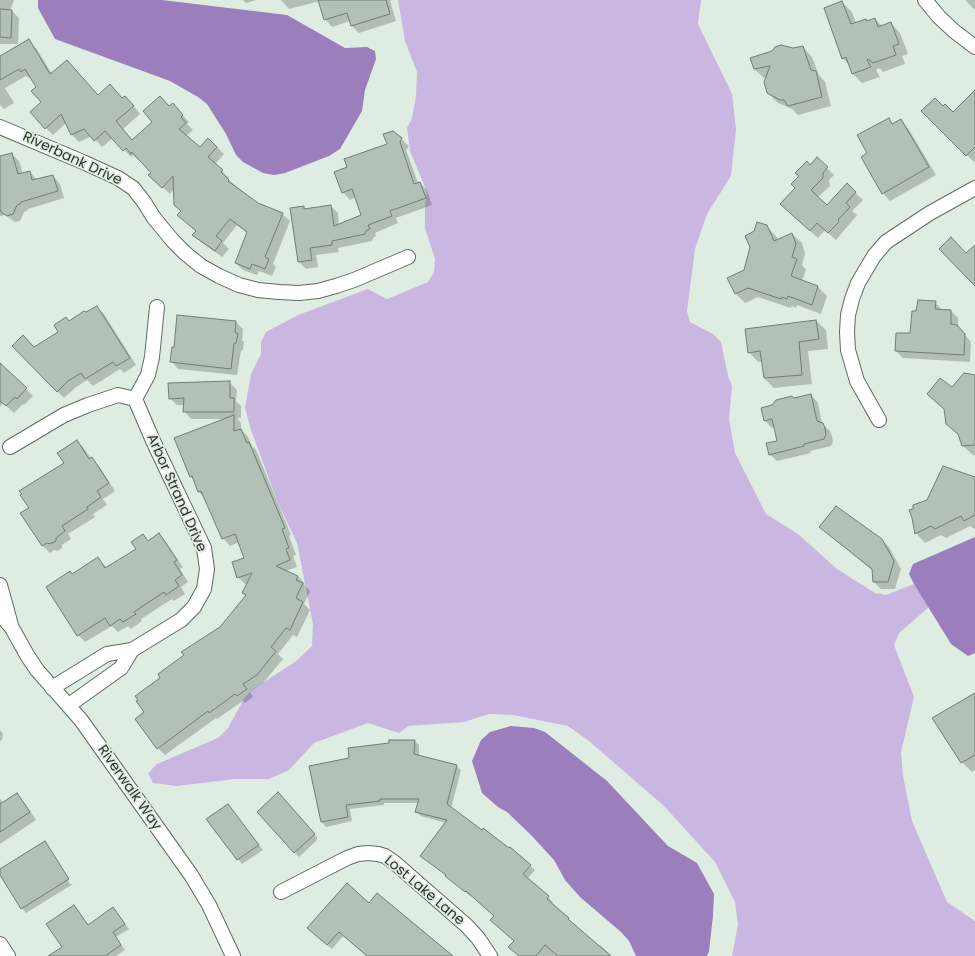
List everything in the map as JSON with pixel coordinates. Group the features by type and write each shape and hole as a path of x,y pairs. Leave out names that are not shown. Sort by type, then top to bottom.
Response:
{"street":[{"path":"925,0 939,17 975,47"},
{"name":"Riverbank Drive","path":"0,127 118,178 133,188 154,218 185,253 214,273 239,285 258,290 279,292 299,293 318,291 354,280 408,257"},
{"path":"879,420 857,381 848,350 848,315 858,283 870,263 886,242 930,213 975,188"},
{"path":"10,447 64,415 88,404 118,395 135,400 148,375 152,357 157,306"},
{"name":"Arbor Strand Drive","path":"52,688 107,654 132,650 181,620 194,607 204,589 207,568 204,548 135,400"},
{"name":"Riverwalk Way","path":"0,585 12,628"},
{"name":"Riverwalk Way","path":"0,614 12,628 27,655 52,688 81,720 191,875 209,905 233,956"},
{"name":"Arbor Strand Drive","path":"69,705 121,668 132,650"},
{"name":"Lost Lake Lane","path":"281,892 347,858 358,854 368,852 385,856 467,926 478,938 490,956"},
{"path":"0,944 8,956"}],"shaded area":[{"path":"38,0 162,0 287,15 345,48 367,47 375,51 376,59 365,90 362,111 340,149 329,156 285,173 274,175 263,173 243,162 236,155 226,134 207,104 198,97 170,81 55,39 38,8"},
{"path":"398,0 701,0 698,24 732,94 736,129 731,176 707,214 695,249 687,311 690,322 713,334 721,342 728,376 732,386 729,419 735,453 766,514 798,534 837,569 875,593 886,595 914,584 929,607 899,633 894,645 914,697 901,752 903,776 912,821 947,902 975,921 975,956 732,956 738,925 735,902 715,862 664,806 589,741 568,726 513,715 489,714 464,722 408,726 399,733 368,723 314,743 289,770 269,779 235,779 177,786 153,783 148,773 157,764 218,738 228,728 245,697 253,689 295,662 312,646 313,624 297,543 278,503 251,430 245,408 251,374 261,354 261,342 266,332 298,315 368,289 387,299 428,282 434,272 435,259 425,228 425,206 427,192 410,151 407,128 412,118 416,96 417,72 405,41"},
{"path":"975,537 975,653 968,656 951,644 909,574 913,564"},
{"path":"511,726 534,728 545,732 607,781 668,846 697,863 714,894 713,916 709,951 707,956 636,956 629,941 621,932 580,897 565,880 554,860 531,835 507,812 498,807 482,793 472,761 481,740 490,732"}],"building":[{"path":"318,0 386,0 390,14 351,26 347,13 324,20"},
{"path":"842,1 851,24 866,19 867,21 875,18 878,27 891,22 899,44 893,46 896,55 873,63 868,59 867,60 871,67 852,74 846,57 842,59 824,8"},
{"path":"0,9 12,10 11,38 0,37"},
{"path":"29,39 50,74 67,60 98,95 110,84 122,98 125,96 134,106 116,121 132,140 152,122 143,111 160,96 169,106 173,103 183,115 181,117 186,123 179,129 200,147 208,138 217,147 208,157 223,170 221,172 229,180 228,181 258,203 283,213 265,257 269,259 265,269 252,264 250,269 235,263 247,232 230,219 216,236 222,241 215,251 192,235 196,231 177,215 181,211 174,205 173,176 162,188 148,175 151,173 132,152 131,154 126,148 123,151 105,131 94,141 84,129 71,135 61,114 45,129 30,112 41,102 31,91 36,87 25,69 21,72 19,69 0,80 0,56"},
{"path":"781,45 793,48 803,46 811,70 816,71 822,97 788,106 784,100 780,100 767,93 764,82 770,66 754,69 750,58 772,51 775,47"},
{"path":"975,90 975,147 966,156 921,111 935,98 943,106 945,104 953,112"},
{"path":"889,118 892,124 901,119 929,167 882,194 861,157 867,153 857,135"},
{"path":"393,131 402,138 400,142 414,184 420,182 426,198 390,211 392,216 368,225 370,229 366,231 365,234 332,241 332,245 310,248 312,260 298,262 290,208 304,206 304,209 331,205 334,226 361,215 352,189 342,193 334,172 347,167 344,159 387,144 383,134"},
{"path":"12,153 18,174 30,171 32,180 53,175 58,191 21,202 17,205 13,214 7,216 1,212 0,209 0,156"},
{"path":"817,157 828,167 823,173 823,178 811,190 827,205 847,183 856,192 846,203 850,207 838,220 839,222 828,233 817,223 810,231 780,204 795,188 791,184 799,176 795,173 807,161 810,165"},
{"path":"757,222 767,225 774,241 792,233 796,244 792,257 797,259 791,276 818,286 812,305 788,296 787,299 782,297 781,299 748,288 735,294 727,278 744,270 750,247 745,236 754,231"},
{"path":"951,237 966,253 975,245 975,286 939,249"},
{"path":"918,300 936,301 935,309 951,310 951,324 957,325 965,334 964,355 895,351 896,333 910,333 912,311 916,311"},
{"path":"97,306 130,358 116,366 113,362 85,379 81,373 68,381 57,392 12,346 23,335 34,347 58,332 54,325 66,317 69,321 84,311 86,312"},
{"path":"177,315 236,321 235,332 238,334 236,343 234,344 231,369 170,362 172,347 174,347"},
{"path":"816,320 819,339 799,342 802,375 764,378 760,351 748,353 745,329"},
{"path":"0,363 27,388 17,399 15,397 6,406 0,401"},
{"path":"964,373 975,375 975,445 962,446 958,434 946,424 944,409 927,394 940,378 952,387"},
{"path":"230,381 230,398 234,398 234,412 183,412 184,398 169,399 168,383"},
{"path":"811,394 817,421 823,423 825,428 826,434 824,439 769,455 766,443 777,441 772,419 764,421 761,408 772,405 776,400 792,396 794,398"},
{"path":"234,415 234,431 241,429 247,443 249,442 285,528 282,529 289,548 286,549 290,560 276,566 298,576 296,580 303,583 296,598 303,602 290,630 286,628 271,647 276,651 257,675 243,684 247,689 237,696 235,694 209,713 208,711 157,749 135,719 144,712 136,701 138,700 135,696 160,678 158,674 184,655 181,652 220,627 246,595 242,593 252,573 237,578 232,562 244,558 235,534 222,539 201,491 198,492 192,476 190,477 174,438"},
{"path":"77,440 89,459 92,457 109,483 97,491 101,497 87,507 88,509 62,526 65,531 56,538 56,541 42,546 20,513 29,508 19,491 64,463 57,453"},
{"path":"943,466 975,477 975,515 964,521 961,516 935,529 931,526 915,534 909,510 913,509 913,505 927,500"},
{"path":"836,506 882,539 894,561 888,582 873,582 872,569 819,527"},
{"path":"159,533 177,560 174,562 182,575 175,580 179,586 166,595 164,592 134,612 136,614 123,622 120,619 110,626 105,618 77,636 46,587 70,571 72,574 98,557 105,568 136,549 131,542 143,534 148,541"},
{"path":"975,693 975,755 961,763 932,718"},
{"path":"389,740 415,740 414,754 457,765 447,804 482,830 483,828 509,848 510,847 531,865 523,874 549,896 547,899 569,918 568,919 611,956 558,956 545,945 536,956 519,956 508,947 514,941 490,920 494,916 466,891 465,892 445,876 446,875 420,856 447,820 415,812 419,799 380,799 380,801 346,805 348,817 321,822 309,766 349,758 348,748 389,743"},
{"path":"278,792 315,834 294,853 257,812"},
{"path":"17,793 30,812 0,832 0,804"},
{"path":"228,804 259,845 237,860 206,819"},
{"path":"45,841 69,879 21,909 0,875 0,869"},
{"path":"347,883 369,903 377,893 453,956 367,956 339,932 327,945 307,928"},
{"path":"74,905 88,925 113,907 125,924 113,932 121,945 105,956 48,956 62,947 46,924"}]}
